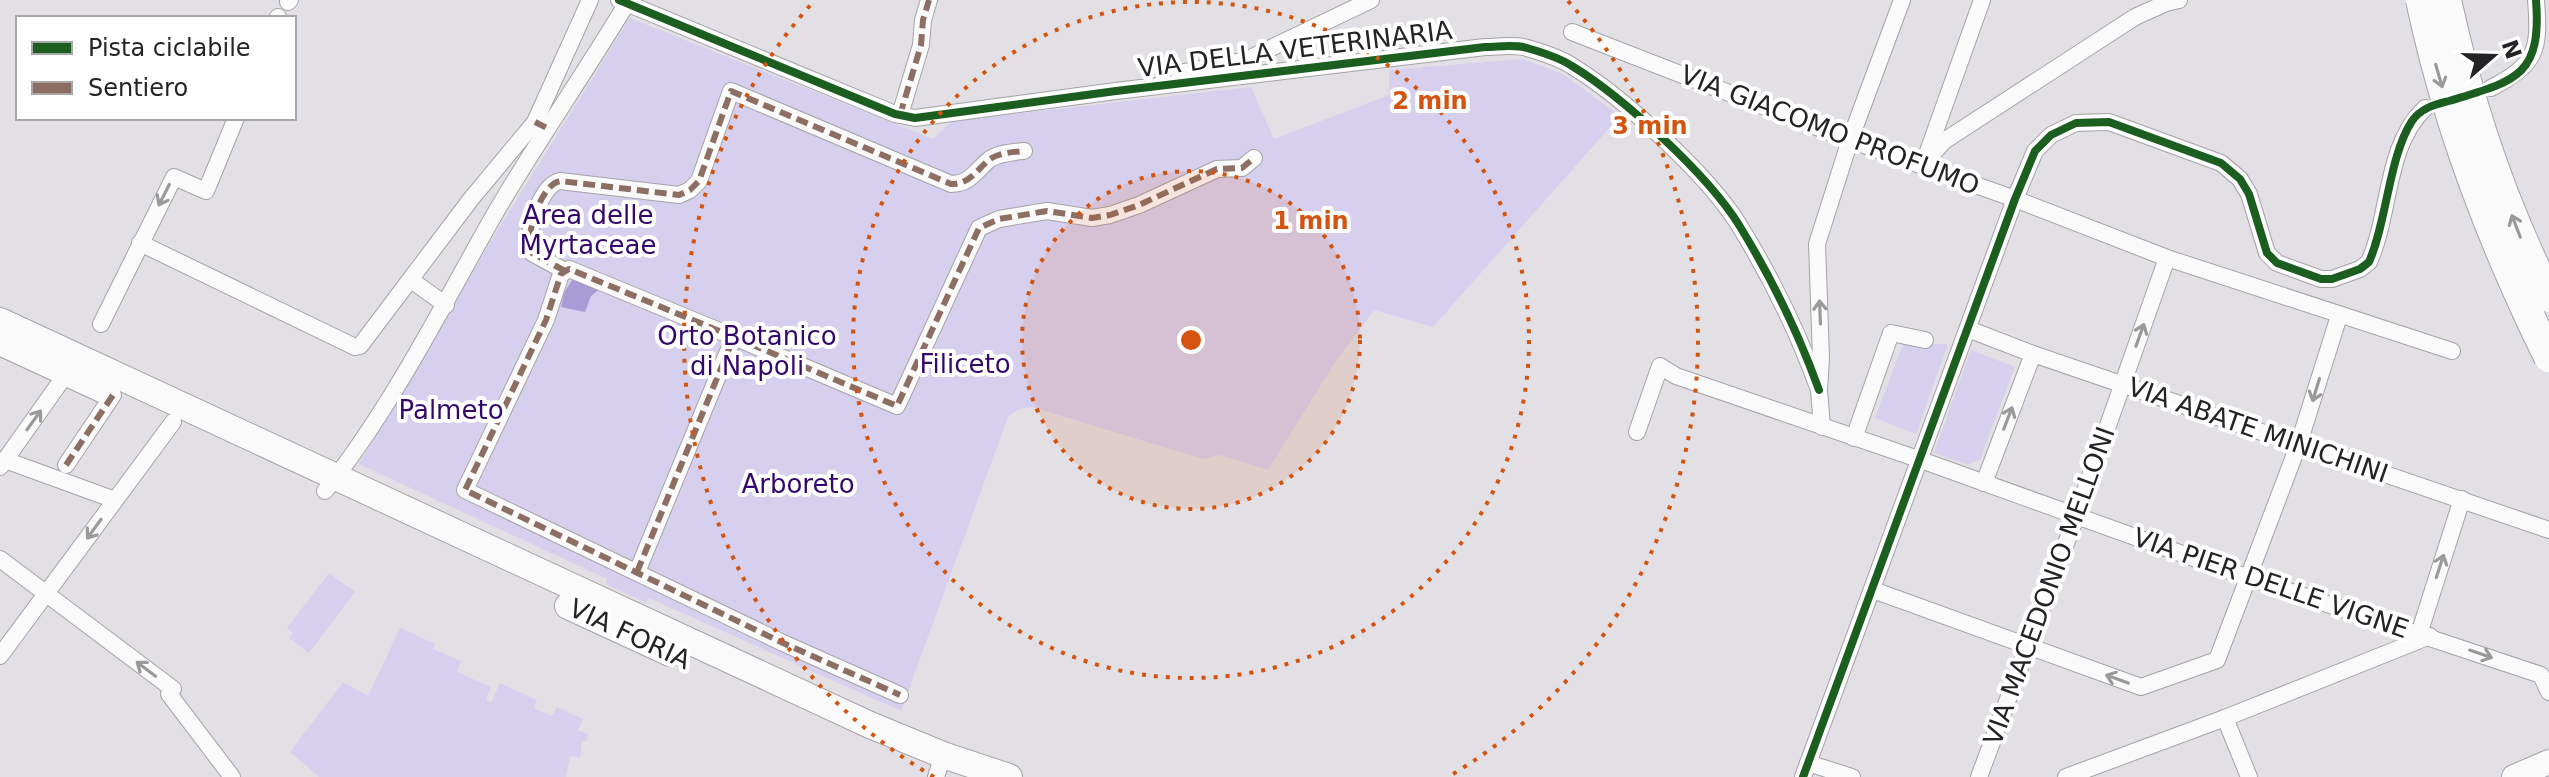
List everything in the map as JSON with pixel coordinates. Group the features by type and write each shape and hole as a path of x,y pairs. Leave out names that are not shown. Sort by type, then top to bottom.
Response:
{"highway":[{"path":"2421,0 2438,72 2462,150 2511,279 2549,357"},
{"path":"2446,0 2464,73 2492,162 2525,249 2549,297"}],"main road":[{"name":"VIA FORIA","path":"0,321 72,365 113,395 331,484"},
{"name":"VIA FORIA","path":"0,342 72,365 331,484 628,634 942,770 1009,777"},
{"path":"2514,777 2549,762"}],"street":[{"path":"140,243 355,347 360,346 471,199 542,126 590,0"},
{"path":"900,115 921,45 923,20 929,0"},
{"path":"1116,91 1148,79 1246,60 1371,0"},
{"path":"1822,427 1817,244 1850,140 1902,0"},
{"path":"1922,166 1982,0"},
{"path":"1922,166 1944,141 2122,25 2166,3 2179,0"},
{"path":"2491,88 2516,75 2530,59 2536,44 2536,0"},
{"path":"331,484 446,305 542,126 623,2"},
{"name":"VIA DELLA VETERINARIA","path":"623,2 900,115 926,118 1116,91 1485,47 1524,46 1571,64 1635,113 1696,172 1737,222 1791,319 1819,390"},
{"name":"VIA GIACOMO PROFUMO","path":"1572,32 2167,258 2452,351"},
{"path":"565,271 532,253 529,245 544,192 549,185 560,181 666,195 679,195 690,190 699,181 731,91 951,184 958,184 977,174 991,158 1024,151"},
{"path":"1805,770 2035,151 2051,135 2076,123 2109,122 2221,163 2240,179 2249,194 2267,253 2277,263 2321,279 2332,279 2360,269 2369,262 2402,141 2413,120 2425,108"},
{"path":"101,324 174,177 206,191 235,120"},
{"path":"900,695 783,643 465,490 546,320 561,274 573,269 897,406 979,228 999,219 1047,211 1092,218 1110,215 1217,169 1242,168 1254,158"},
{"name":"VIA MACEDONIO MELLONI","path":"1979,777 2077,515 2167,258"},
{"path":"411,280 446,305"},
{"path":"1873,590 2141,687 2217,660 2299,443 2339,316"},
{"name":"VIA ABATE MINICHINI","path":"1968,329 2549,530"},
{"path":"1637,432 1660,366 1676,376 1854,438 1891,333 1925,340"},
{"path":"637,572 734,337"},
{"path":"1984,483 2033,354"},
{"path":"72,365 3,464 115,500"},
{"path":"66,465 113,395"},
{"path":"0,656 173,422"},
{"name":"VIA PIER DELLE VIGNE","path":"1854,438 2249,578 2541,675 2549,692"},
{"path":"2066,777 2225,718 2424,635 2462,499"},
{"path":"0,559 171,692 232,777"},
{"path":"2225,718 2249,777"},
{"path":"1805,770 1824,777"},
{"path":"1805,770 1852,777"}],"green space":[{"name":"Orto Botanico di Napoli","path":"630,18 933,139 952,121 1251,87 1274,139 1389,95 1389,70 1523,59 1563,74 1620,116 1433,327 1374,310 1334,364 1268,470 1220,455 1203,459 1032,407 1019,409 1008,417 901,711 649,598 646,603 606,584 607,579 359,464 492,239"},
{"path":"1903,344 1948,344 1916,434 1875,418"},
{"path":"1971,350 2015,367 1980,459 1968,465 1934,453"},
{"path":"329,573 355,592 309,653 289,638 293,633 287,628"},
{"path":"400,628 435,644 433,649 461,661 457,672 491,687 486,700 491,702 500,683 537,700 534,708 552,716 557,707 583,719 578,730 588,734 587,741 582,741 580,757 570,756 566,777 319,777 290,752 343,682 368,696"}],"shaded area":[{"path":"572,280 601,288 591,296 585,312 561,307 564,293"}],"marked path":[{"path":"900,115 921,45 923,20 929,0"},
{"path":"565,271 532,253 529,245 534,218 547,190 560,181 679,195 690,190 699,181 731,91 951,184 969,179 994,157 1024,151"},
{"path":"535,122 549,129"},
{"path":"734,337 897,406 979,228 999,219 1047,211 1092,218 1110,215 1217,169 1242,168 1254,158"},
{"path":"637,572 734,337 569,269 561,274 546,320 465,490 783,643 900,695"},
{"path":"66,465 113,395"}],"cycle path":[{"path":"619,0 895,114 915,118 1485,47 1517,46 1538,51 1567,63 1615,97 1663,138 1707,183 1739,225 1773,285 1819,390"},
{"path":"1803,777 2035,151 2051,135 2076,123 2109,122 2221,163 2240,179 2249,194 2267,253 2277,263 2321,279 2332,279 2360,269 2369,262 2398,152 2412,121 2433,106 2507,81 2529,61 2537,26 2536,0"}],"park label":[{"name":"Area delle Myrtaceae","path":"588,230"},
{"name":"Filiceto","path":"965,364"},
{"name":"Palmeto","path":"451,410"},
{"name":"Arboreto","path":"798,484"}]}
